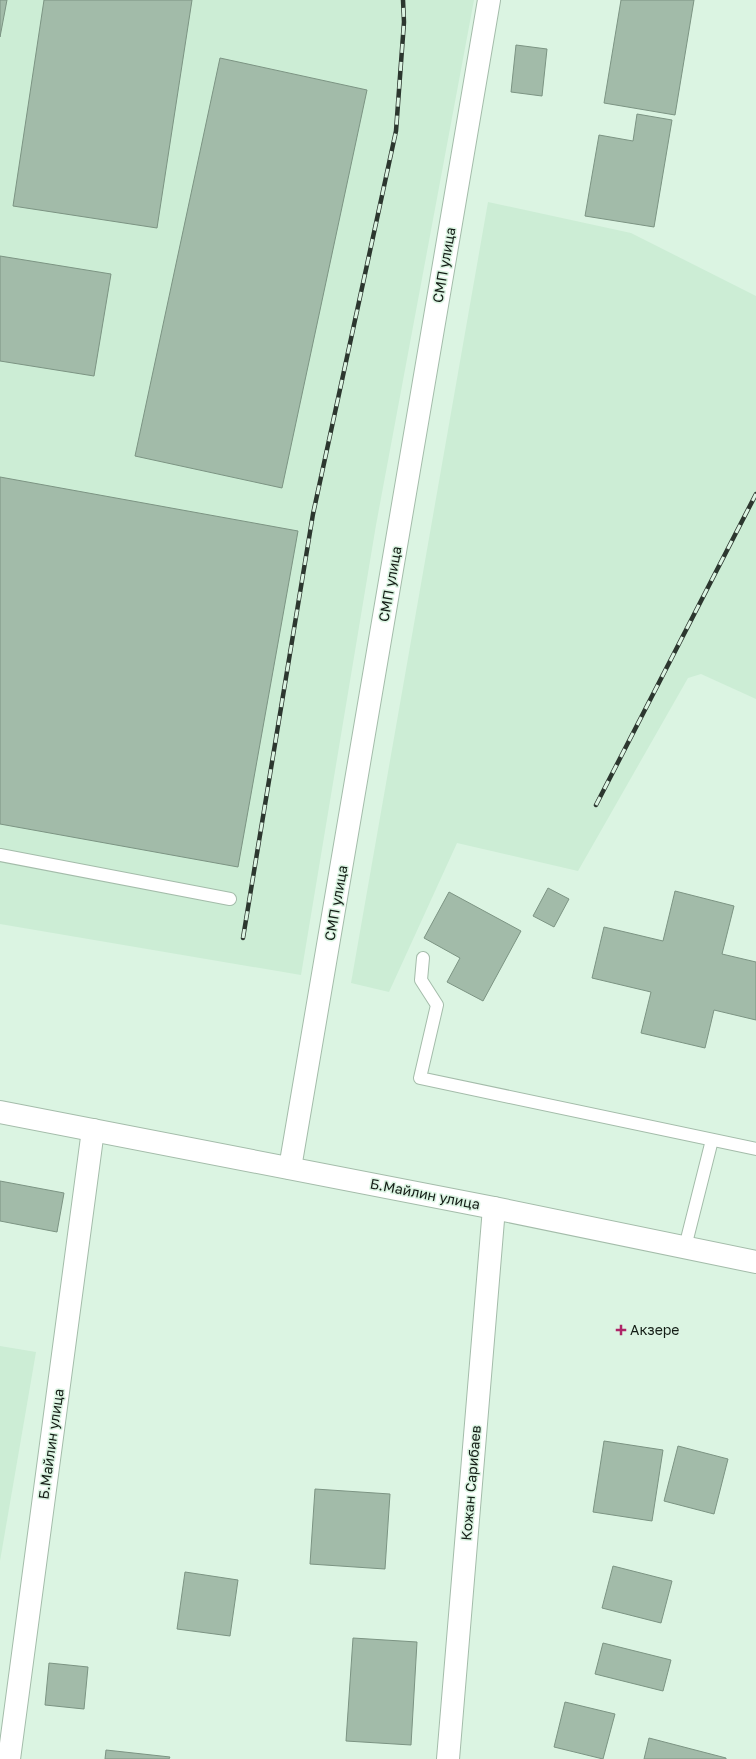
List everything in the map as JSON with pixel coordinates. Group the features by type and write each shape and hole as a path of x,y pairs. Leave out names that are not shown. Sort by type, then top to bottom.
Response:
{"street":[{"name":"СМП улица","path":"290,1168 489,0"},
{"name":"Б.Майлин улица","path":"0,1112 494,1208 756,1262"},
{"name":"Б.Майлин улица","path":"9,1759 93,1130"},
{"name":"Кожан Сарибаев","path":"448,1759 494,1208"}],"lane":[{"path":"0,855 230,899"},
{"path":"423,958 421,980 437,1005 420,1078 756,1149"},
{"path":"685,1247 712,1140"}],"shaded area":[{"path":"0,0 474,0 376,525 301,975 0,924"},
{"path":"488,202 631,233 756,296 756,699 701,674 688,678 578,871 457,843 389,992 351,983"},
{"path":"0,1346 36,1352 0,1561"}],"building":[{"path":"0,0 7,0 0,37"},
{"path":"44,0 192,0 157,228 13,206"},
{"path":"621,0 694,0 675,115 604,103"},
{"path":"516,45 547,49 542,96 511,92"},
{"path":"220,58 367,90 282,488 135,456"},
{"path":"637,114 672,120 654,227 585,216 599,135 633,141"},
{"path":"0,256 111,274 94,376 0,361"},
{"path":"0,477 298,531 238,867 0,824"},
{"path":"548,888 569,899 554,927 533,916"},
{"path":"675,891 734,906 722,954 756,962 756,1020 714,1010 705,1048 641,1033 651,992 592,978 604,927 663,941"},
{"path":"449,892 521,931 483,1001 447,982 460,958 424,938"},
{"path":"0,1181 64,1193 57,1232 0,1221"},
{"path":"604,1441 663,1450 652,1521 593,1512"},
{"path":"678,1446 728,1459 714,1514 664,1501"},
{"path":"315,1489 390,1494 385,1569 310,1564"},
{"path":"613,1566 672,1581 661,1623 602,1608"},
{"path":"185,1572 238,1580 230,1636 177,1629"},
{"path":"353,1638 417,1642 411,1745 346,1741"},
{"path":"603,1643 671,1660 663,1691 595,1674"},
{"path":"49,1663 88,1667 84,1709 45,1705"},
{"path":"565,1702 615,1714 603,1759 554,1747"},
{"path":"649,1738 726,1758 726,1759 644,1759"},
{"path":"106,1750 170,1757 169,1759 105,1759"}],"railway":[{"path":"243,938 313,514 396,131 404,22 403,0"},
{"path":"596,805 756,494"}],"place":[{"name":"Акзере","path":"621,1330"}]}
